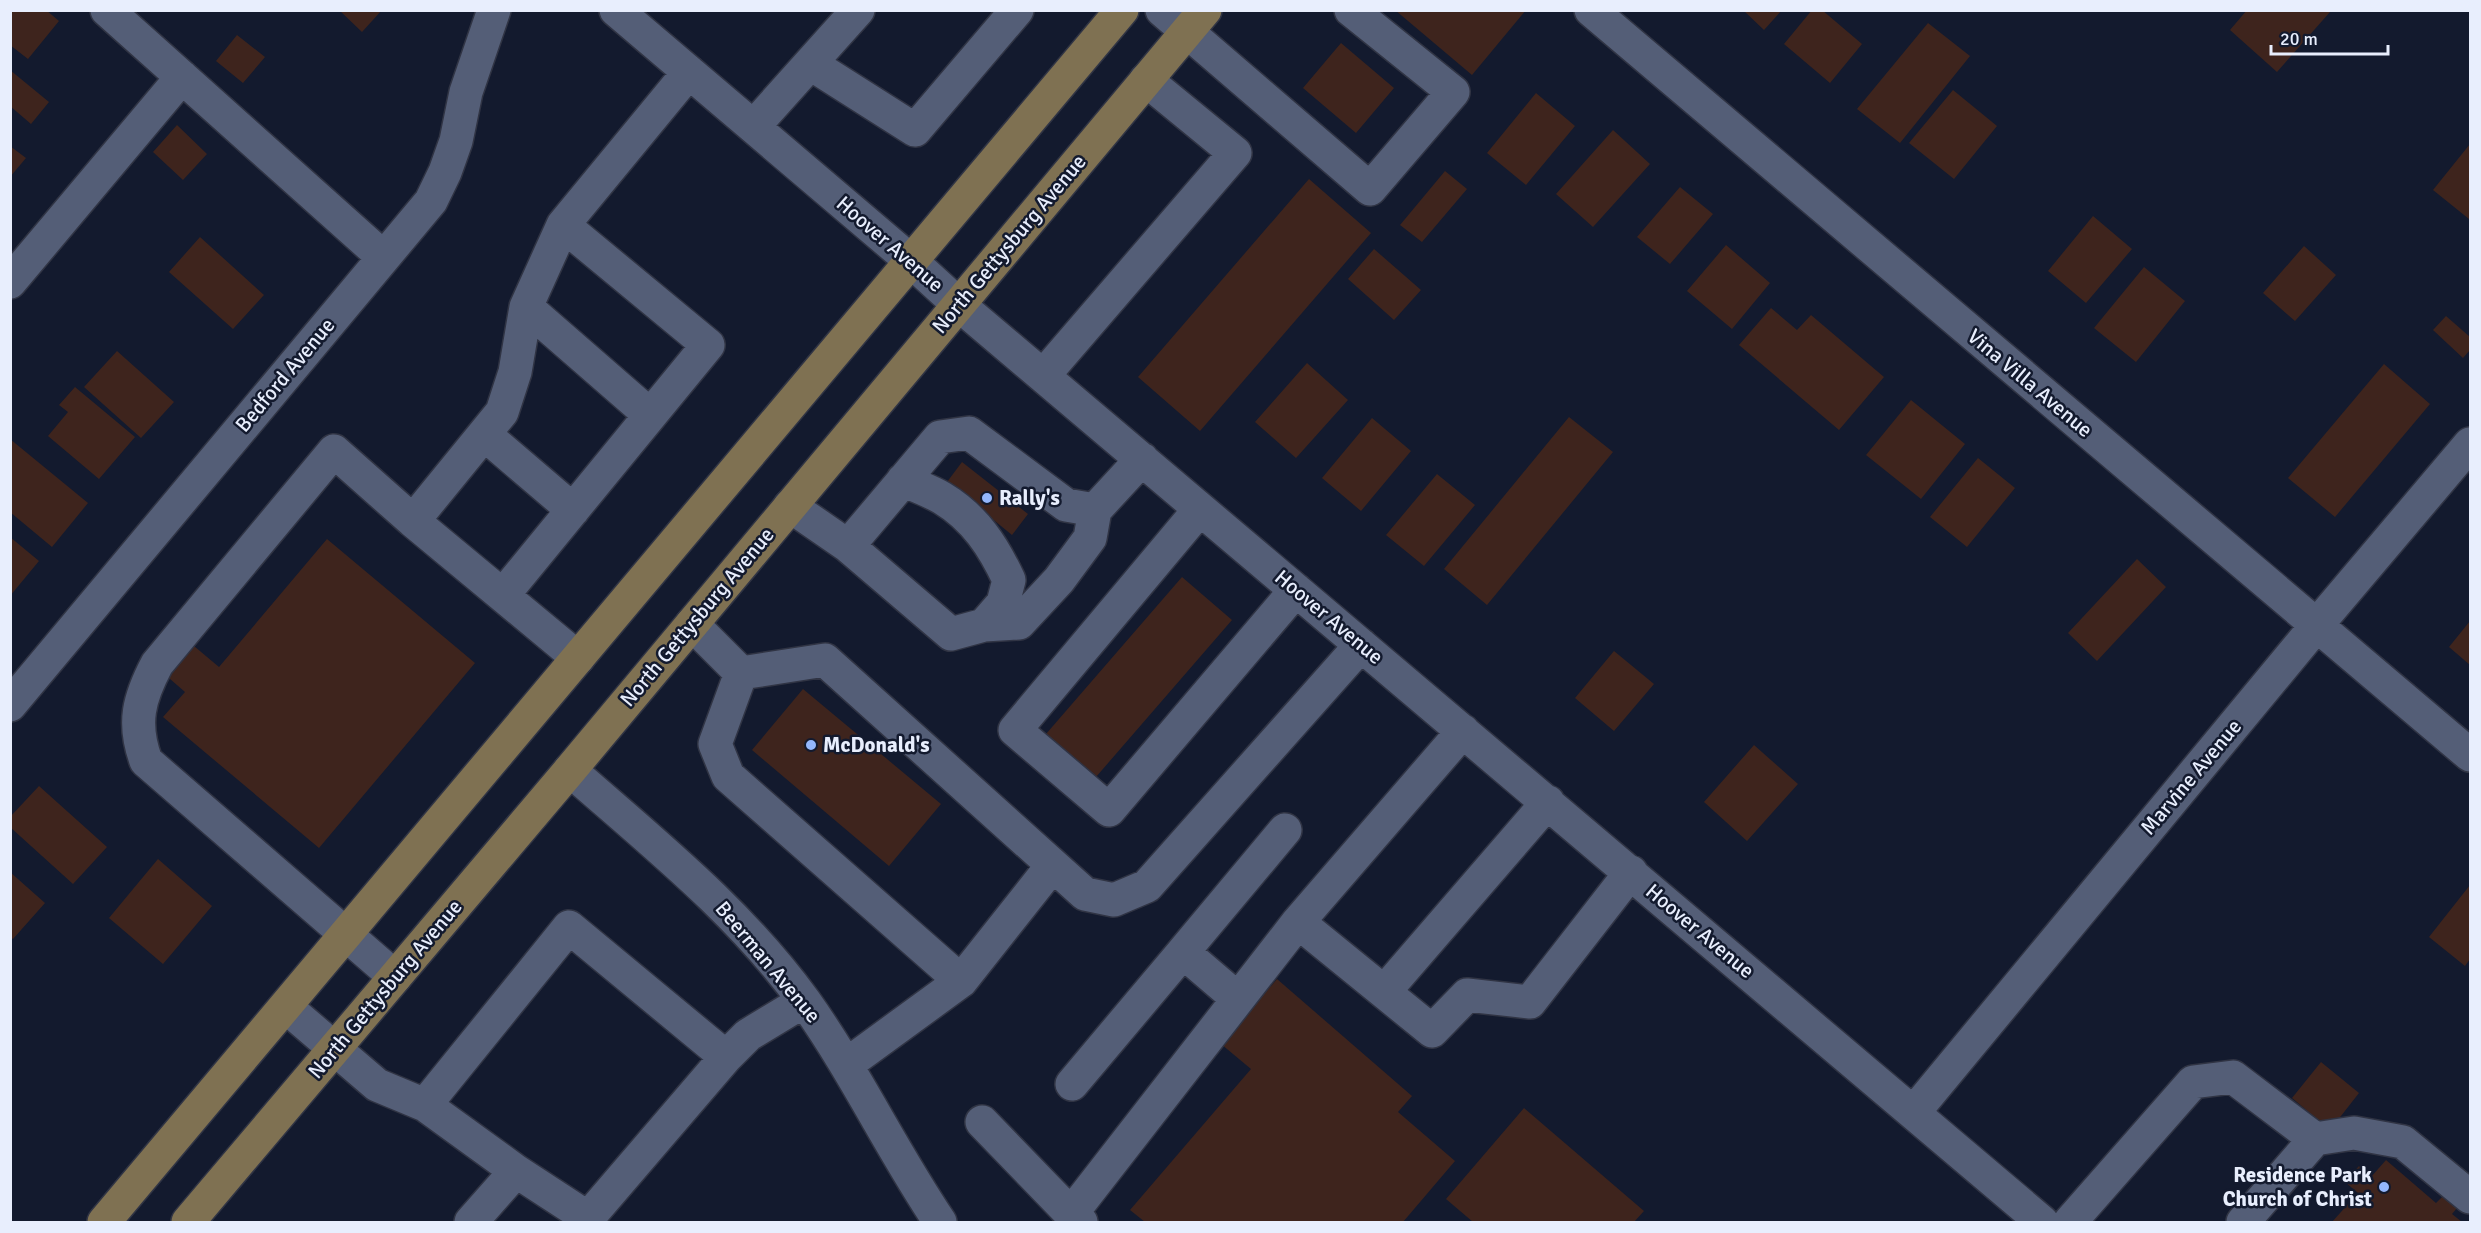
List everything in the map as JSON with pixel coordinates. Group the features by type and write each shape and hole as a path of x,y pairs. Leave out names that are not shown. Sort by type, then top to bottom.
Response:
{"main road":[{"path":"104,1222 1122,10"},
{"name":"North Gettysburg Avenue","path":"188,1222 570,770 1196,21"}],"street":[{"path":"107,10 383,257"},
{"name":"Bedford Avenue","path":"10,705 431,201 456,141 466,92 494,10"},
{"name":"Hoover Avenue","path":"616,10 912,261 958,304 2042,1222"},
{"path":"754,126 858,10"},
{"path":"811,64 915,130 1017,10"},
{"path":"1162,10 1196,21 1370,189 1453,92 1351,10"},
{"name":"Vina Villa Avenue","path":"1591,10 2470,755"},
{"path":"413,521 502,412 515,372 526,308 563,225 689,72"},
{"path":"10,282 182,77"},
{"path":"1043,376 1235,153 1146,80"},
{"path":"503,595 708,345 563,225"},
{"path":"526,308 650,415"},
{"path":"848,546 940,437 969,433 1066,505 1095,510"},
{"path":"484,434 573,510"},
{"name":"Marvine Avenue","path":"1914,1112 2316,626 2470,444"},
{"path":"395,977 146,761 140,745 139,722 142,692 158,664 334,451 413,521 578,658"},
{"path":"790,506 848,546 951,634 984,625 1019,623 1059,580 1090,538 1095,510 1142,459"},
{"path":"903,480 942,498 979,527 999,557 1010,580 1003,603 984,625"},
{"path":"1200,509 1015,730 1110,810 1296,590"},
{"path":"692,624 741,672"},
{"path":"741,672 825,660 1085,894 1114,900 1148,886 1361,645"},
{"path":"741,672 715,744 728,776 961,981"},
{"path":"982,1122 1076,1218 1298,922 1463,731"},
{"name":"Beerman Avenue","path":"570,770 712,894 771,958 804,1001 846,1065 940,1222"},
{"path":"1384,992 1548,802"},
{"path":"1072,1083 1285,830"},
{"path":"846,1065 961,981 1052,866"},
{"path":"1298,922 1432,1031 1467,995 1530,1002 1631,872"},
{"path":"425,1105 569,927 726,1057"},
{"path":"1183,952 1238,999"},
{"path":"286,1006 377,1085 425,1105 516,1171 588,1218 726,1057 748,1035 804,1001"},
{"path":"2070,1222 2193,1082 2232,1077 2314,1139"},
{"path":"2243,1222 2314,1139 2354,1133 2403,1142 2470,1197"},
{"path":"471,1222 516,1171"}],"building":[{"path":"10,10 46,10 59,21 28,59 10,45"},
{"path":"339,10 382,10 362,32"},
{"path":"1395,10 1526,10 1472,75"},
{"path":"1743,10 1782,10 1764,30"},
{"path":"1812,10 1822,10 1862,44 1830,83 1784,44"},
{"path":"2247,10 2328,10 2330,12 2277,72 2230,30"},
{"path":"1928,23 1970,56 1900,143 1857,109"},
{"path":"237,35 265,57 243,83 216,61"},
{"path":"1341,43 1394,88 1356,133 1303,88"},
{"path":"10,70 49,102 31,124 10,106"},
{"path":"1953,90 1997,126 1954,179 1909,143"},
{"path":"1536,93 1575,126 1526,185 1487,153"},
{"path":"177,125 207,154 183,180 153,152"},
{"path":"1613,130 1650,164 1593,227 1556,194"},
{"path":"2470,144 2470,218 2469,219 2433,190"},
{"path":"10,146 26,158 10,177"},
{"path":"1445,171 1467,189 1422,242 1400,225"},
{"path":"1309,179 1371,233 1200,431 1138,377"},
{"path":"1680,187 1713,214 1670,264 1637,237"},
{"path":"2093,216 2132,249 2086,303 2048,271"},
{"path":"200,237 264,295 233,329 169,272"},
{"path":"1726,245 1770,283 1732,329 1687,291"},
{"path":"2304,246 2336,275 2295,321 2263,293"},
{"path":"1374,249 1421,290 1394,320 1348,279"},
{"path":"2144,267 2185,301 2136,362 2094,328"},
{"path":"1771,308 1797,330 1811,315 1884,377 1839,430 1739,345"},
{"path":"2446,316 2470,337 2470,350 2463,358 2433,330"},
{"path":"117,351 174,402 141,438 84,387"},
{"path":"1307,363 1348,400 1296,458 1255,422"},
{"path":"2384,364 2430,404 2335,517 2288,478"},
{"path":"75,387 135,437 99,479 48,436 68,412 59,405"},
{"path":"1911,400 1965,444 1921,499 1866,455"},
{"path":"1569,417 1613,452 1487,605 1444,569"},
{"path":"1372,418 1411,451 1361,511 1322,478"},
{"path":"10,439 88,503 52,547 10,512"},
{"path":"1978,458 2015,488 1967,547 1930,517"},
{"name":"Rally's","path":"962,462 1028,514 1012,535 947,482"},
{"path":"1437,474 1475,505 1424,566 1386,535"},
{"path":"10,537 39,561 10,596"},
{"path":"327,539 475,663 319,848 163,717 185,692 162,672 188,641 219,667"},
{"path":"2137,559 2166,587 2097,661 2068,633"},
{"path":"1182,577 1232,620 1096,777 1046,734"},
{"path":"2470,621 2470,665 2449,647"},
{"path":"1614,651 1654,684 1614,731 1575,698"},
{"path":"803,689 941,804 889,866 752,750"},
{"path":"1754,745 1798,784 1747,841 1704,802"},
{"path":"39,786 107,847 73,884 10,827 10,817"},
{"path":"158,859 212,906 163,964 109,918"},
{"path":"10,872 45,903 13,939 10,937"},
{"path":"2470,885 2470,959 2465,966 2429,937"},
{"path":"1277,979 1412,1096 1398,1112 1455,1161 1403,1222 1145,1222 1130,1210 1251,1069 1221,1044"},
{"path":"2321,1062 2359,1093 2330,1130 2292,1098"},
{"path":"1524,1108 1644,1211 1634,1222 1473,1222 1446,1199"},
{"name":"Residence Park Church of Christ","path":"2386,1160 2436,1203 2442,1197 2457,1208 2452,1214 2462,1222 2332,1222 2358,1193 2345,1182 2359,1166 2371,1177"}],"place":[{"name":"Rally's","path":"987,498"},
{"name":"McDonald's","path":"811,745"},
{"name":"Residence Park Church of Christ","path":"2384,1187"}]}
